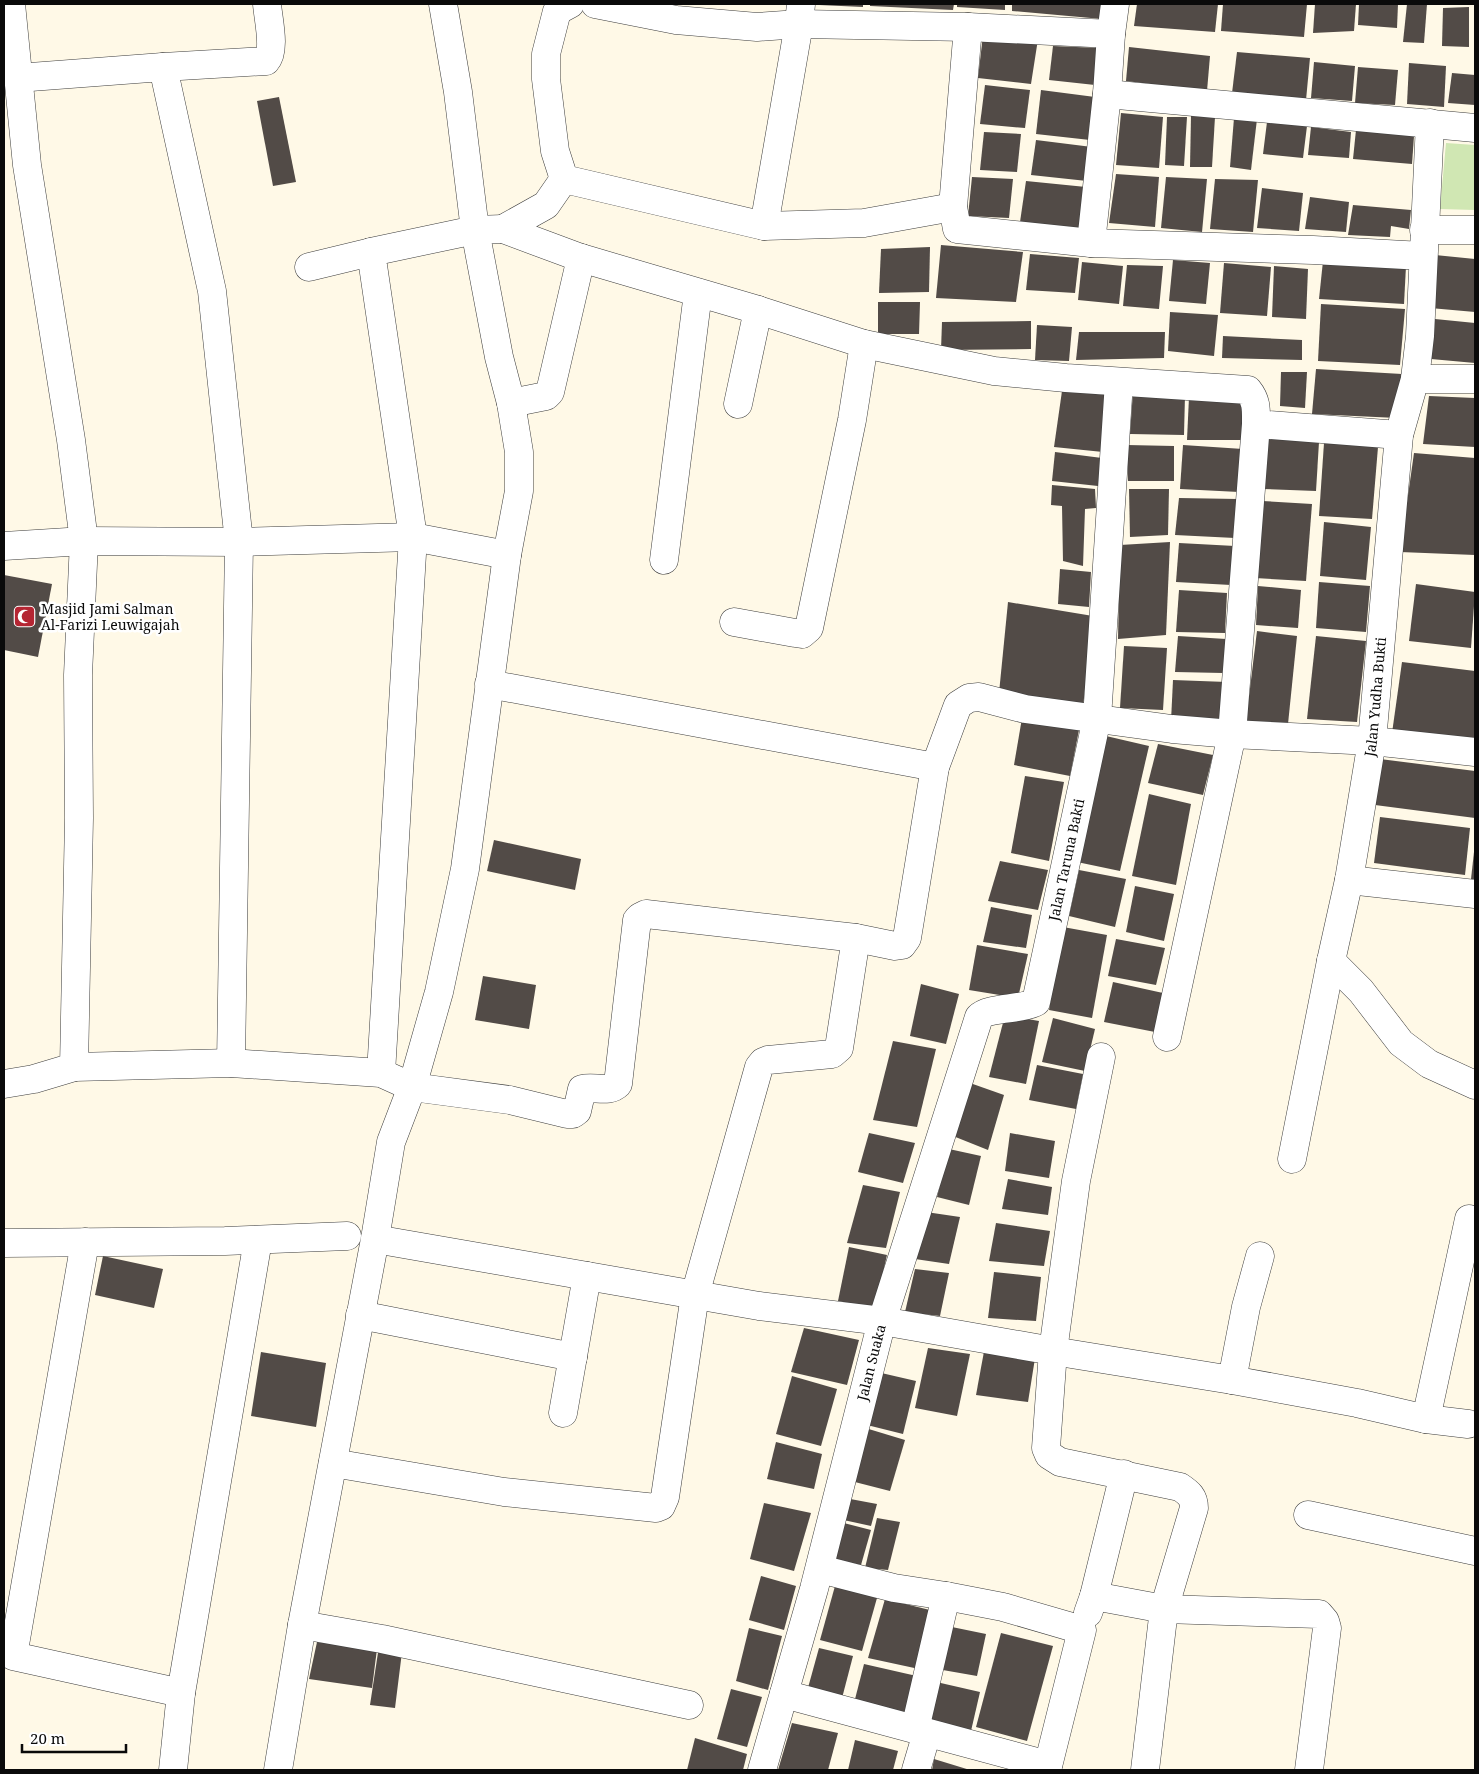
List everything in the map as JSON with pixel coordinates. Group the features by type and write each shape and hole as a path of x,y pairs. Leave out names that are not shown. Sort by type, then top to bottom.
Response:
{"street":[{"path":"11,4 26,165 71,440 84,541 78,675 79,818 74,1067"},
{"path":"17,78 266,60 270,56 271,46 267,4"},
{"path":"278,1770 302,1625 375,1239 391,1142 412,1087 439,992 465,869 507,555 519,491 520,452 499,357 475,230 458,92 443,4"},
{"path":"564,179 555,151 546,79 546,54 557,11 570,4"},
{"path":"595,4 678,12 757,28 800,14 968,27 1111,34"},
{"path":"1091,243 1115,4"},
{"path":"764,226 800,14"},
{"path":"968,27 952,207 957,229 1091,243 1314,250 1424,243 1475,230"},
{"path":"163,67 212,291 238,542 231,1063"},
{"path":"1107,94 1475,128"},
{"name":"Jalan Yudha Bukti","path":"1292,1159 1330,961 1349,880 1372,741 1399,435 1415,379 1420,336 1430,123"},
{"path":"503,229 546,205 564,179"},
{"path":"564,179 764,226 864,223 952,207"},
{"path":"309,266 475,230 503,229 581,258 698,294 758,310 864,344 994,371 1120,382 1248,390 1254,397 1256,405 1256,424 1232,734 1167,1037"},
{"path":"371,252 413,538 381,1073"},
{"path":"510,403 546,396 550,392 581,258"},
{"path":"664,560 698,294"},
{"path":"738,404 758,310"},
{"path":"734,622 802,634 809,628 849,438 864,344"},
{"path":"1415,379 1475,379"},
{"name":"Jalan Taruna Bakti","path":"1036,1002 1097,718 1120,382"},
{"path":"1256,424 1399,435"},
{"path":"4,546 84,541 238,542 413,538 507,555"},
{"path":"489,684 936,767"},
{"path":"4,1084 34,1080 74,1067 231,1063 381,1073 412,1087 510,1100 570,1115 576,1111 582,1089 614,1088 618,1084 637,920 640,917 646,914 856,938 895,946 902,945 907,938 936,767 958,705 969,698 978,697 1025,708 1172,729 1372,741 1475,752"},
{"path":"1349,880 1475,894"},
{"path":"333,1463 504,1492 656,1508 661,1506 666,1497 695,1294 759,1067 768,1060 832,1054 839,1048 856,938"},
{"path":"1330,961 1361,991 1401,1042 1429,1064 1475,1085"},
{"name":"Jalan Suaka","path":"762,1770 820,1569 882,1321 979,1017 985,1013 1025,1007 1036,1002"},
{"path":"1101,1056 1076,1181 1053,1351 1046,1448 1049,1455 1060,1462 1180,1487 1189,1492 1193,1499 1194,1508 1164,1608 1145,1770"},
{"path":"1426,1419 1469,1219"},
{"path":"4,1243 258,1240 347,1236"},
{"path":"375,1239 759,1306 882,1321 1232,1380 1357,1403 1426,1419 1468,1424"},
{"path":"173,1770 181,1693 258,1240"},
{"path":"85,1242 8,1655 181,1693"},
{"path":"1232,1380 1246,1307 1260,1256"},
{"path":"563,1413 588,1276"},
{"path":"360,1315 573,1357"},
{"path":"784,1694 1048,1768 1082,1630 1094,1596 1124,1474"},
{"path":"1308,1516 1475,1552"},
{"path":"820,1569 894,1588 1003,1607 1082,1630"},
{"path":"916,1770 921,1731 946,1596"},
{"path":"1094,1596 1164,1608 1319,1614 1325,1621 1327,1628 1309,1770"},
{"path":"302,1625 382,1639 689,1705"}],"green space":[{"path":"1446,143 1475,145 1475,210 1440,209"}],"building":[{"path":"863,4 863,7 819,5"},
{"path":"870,4 954,4 953,10 870,6"},
{"path":"957,4 1005,4 1005,10 957,7"},
{"path":"1012,4 1104,4 1102,19 1012,11"},
{"path":"1137,4 1218,4 1215,32 1134,26"},
{"path":"1223,4 1307,4 1304,37 1221,31"},
{"path":"1315,4 1356,4 1354,31 1313,33"},
{"path":"1359,4 1398,4 1397,28 1358,25"},
{"path":"1407,4 1427,4 1424,43 1403,42"},
{"path":"1469,7 1469,47 1442,46 1443,8"},
{"path":"983,35 1038,39 1031,84 978,78"},
{"path":"1053,46 1099,48 1095,85 1049,80"},
{"path":"1129,47 1210,56 1207,91 1126,81"},
{"path":"1237,52 1310,58 1306,100 1232,93"},
{"path":"1314,62 1355,66 1352,101 1311,98"},
{"path":"1409,63 1446,66 1444,107 1407,104"},
{"path":"1358,67 1398,70 1395,105 1355,103"},
{"path":"1452,73 1475,75 1475,105 1448,103"},
{"path":"985,85 1030,90 1025,128 980,124"},
{"path":"1041,90 1095,97 1090,140 1036,134"},
{"path":"279,97 296,182 273,186 257,101"},
{"path":"1121,113 1163,117 1159,168 1116,165"},
{"path":"1191,116 1215,117 1212,167 1190,167"},
{"path":"1167,117 1187,117 1184,166 1165,165"},
{"path":"1234,118 1257,119 1251,170 1230,167"},
{"path":"1267,122 1307,126 1303,158 1263,154"},
{"path":"1311,127 1351,132 1349,158 1308,155"},
{"path":"1356,130 1414,136 1412,164 1353,159"},
{"path":"984,132 1021,134 1017,172 980,170"},
{"path":"1036,140 1092,147 1087,181 1031,175"},
{"path":"1116,174 1159,177 1155,227 1109,223"},
{"path":"972,177 1013,179 1009,218 968,216"},
{"path":"1166,177 1207,179 1202,232 1161,228"},
{"path":"1215,179 1258,180 1253,232 1210,229"},
{"path":"1026,181 1086,187 1078,230 1020,222"},
{"path":"1262,188 1303,193 1299,231 1257,228"},
{"path":"1310,197 1349,202 1346,232 1305,229"},
{"path":"1353,205 1411,210 1409,229 1391,226 1390,237 1348,235"},
{"path":"941,245 1023,252 1016,302 936,298"},
{"path":"930,247 929,292 879,293 881,249"},
{"path":"1030,254 1079,258 1075,293 1026,290"},
{"path":"1435,255 1475,259 1475,312 1430,308"},
{"path":"1173,260 1210,263 1206,304 1169,301"},
{"path":"1323,261 1406,266 1404,304 1319,299"},
{"path":"1082,262 1123,266 1119,304 1078,300"},
{"path":"1224,263 1271,267 1267,316 1220,313"},
{"path":"1127,265 1163,266 1159,309 1123,306"},
{"path":"1274,266 1308,269 1306,319 1272,317"},
{"path":"878,302 920,302 919,334 878,334"},
{"path":"1321,304 1405,309 1400,365 1318,361"},
{"path":"1170,312 1218,315 1214,356 1168,351"},
{"path":"1435,319 1475,323 1475,363 1431,359"},
{"path":"1031,321 1031,349 941,350 942,322"},
{"path":"1037,325 1072,327 1069,361 1035,360"},
{"path":"1079,332 1165,332 1164,358 1076,360"},
{"path":"1223,336 1302,340 1302,360 1222,358"},
{"path":"1316,369 1402,374 1397,418 1312,414"},
{"path":"1281,372 1307,372 1305,408 1280,406"},
{"path":"1062,391 1108,395 1103,452 1054,447"},
{"path":"1133,392 1185,395 1184,435 1130,434"},
{"path":"1429,396 1475,398 1475,447 1423,444"},
{"path":"1189,397 1245,400 1243,440 1187,440"},
{"path":"1266,438 1319,442 1316,491 1263,489"},
{"path":"1324,443 1378,447 1372,519 1319,516"},
{"path":"1127,445 1174,446 1174,481 1128,481"},
{"path":"1183,445 1243,449 1239,492 1180,489"},
{"path":"1055,452 1102,458 1098,486 1052,481"},
{"path":"1414,453 1475,458 1475,555 1400,552"},
{"path":"1052,485 1095,489 1096,508 1085,509 1083,566 1063,561 1062,506 1051,505"},
{"path":"1129,489 1169,489 1168,535 1130,537"},
{"path":"1179,498 1238,499 1235,538 1175,535"},
{"path":"1262,501 1312,504 1306,581 1255,578"},
{"path":"1324,522 1371,527 1366,580 1320,576"},
{"path":"1170,542 1166,635 1118,639 1120,545"},
{"path":"1179,543 1235,546 1231,585 1176,582"},
{"path":"1060,569 1091,572 1089,607 1058,604"},
{"name":"Masjid Jami Salman Al-Farizi Leuwigajah","path":"4,575 52,584 38,657 4,650"},
{"path":"1319,582 1370,586 1366,632 1316,628"},
{"path":"1416,584 1475,592 1471,648 1409,641"},
{"path":"1258,586 1301,590 1298,628 1256,625"},
{"path":"1179,590 1227,593 1225,633 1176,632"},
{"path":"1008,602 1093,616 1083,707 999,693"},
{"path":"1257,631 1297,636 1288,724 1246,721"},
{"path":"1178,636 1226,639 1223,673 1175,672"},
{"path":"1316,636 1366,641 1357,722 1307,719"},
{"path":"1124,646 1167,648 1163,710 1120,708"},
{"path":"1402,662 1475,671 1475,743 1392,733"},
{"path":"1173,680 1227,682 1223,724 1171,721"},
{"path":"1022,718 1079,730 1070,776 1014,765"},
{"path":"1106,736 1149,746 1120,871 1077,862"},
{"path":"1158,744 1213,755 1203,795 1148,783"},
{"path":"1380,759 1475,771 1475,818 1375,805"},
{"path":"1025,776 1064,782 1049,861 1011,853"},
{"path":"1149,794 1191,804 1176,885 1132,876"},
{"path":"1380,817 1470,828 1465,875 1374,863"},
{"path":"494,840 581,859 575,890 487,871"},
{"path":"1474,852 1475,879 1471,879"},
{"path":"1000,861 1048,870 1038,910 988,901"},
{"path":"1079,870 1126,879 1115,927 1069,916"},
{"path":"1135,886 1174,894 1164,941 1126,932"},
{"path":"991,907 1032,915 1026,948 983,942"},
{"path":"1063,927 1107,935 1092,1018 1049,1010"},
{"path":"1116,939 1165,948 1156,985 1108,976"},
{"path":"977,945 1028,954 1018,998 969,990"},
{"path":"483,976 536,985 529,1029 475,1020"},
{"path":"1113,982 1163,993 1155,1032 1104,1022"},
{"path":"921,984 959,994 946,1044 910,1036"},
{"path":"1005,1015 1039,1021 1026,1084 989,1077"},
{"path":"1053,1018 1095,1029 1085,1071 1042,1062"},
{"path":"893,1041 936,1049 917,1127 873,1120"},
{"path":"1037,1065 1083,1074 1076,1109 1029,1100"},
{"path":"970,1083 1004,1095 988,1150 953,1136"},
{"path":"869,1133 915,1143 903,1183 858,1172"},
{"path":"1010,1133 1055,1141 1049,1178 1005,1171"},
{"path":"949,1149 981,1156 969,1205 937,1197"},
{"path":"1008,1179 1052,1187 1048,1215 1002,1209"},
{"path":"863,1185 900,1192 886,1248 847,1243"},
{"path":"926,1212 960,1217 949,1264 915,1259"},
{"path":"996,1223 1050,1231 1044,1266 989,1261"},
{"path":"849,1247 887,1255 875,1308 838,1301"},
{"path":"103,1256 163,1269 154,1308 95,1295"},
{"path":"915,1269 949,1273 940,1316 905,1312"},
{"path":"994,1272 1041,1277 1036,1321 988,1318"},
{"path":"804,1328 859,1340 847,1385 791,1372"},
{"path":"985,1346 1036,1352 1028,1402 976,1395"},
{"path":"928,1348 970,1354 957,1416 915,1408"},
{"path":"261,1352 326,1363 316,1427 251,1416"},
{"path":"877,1372 916,1381 903,1434 863,1424"},
{"path":"792,1376 837,1389 821,1446 776,1434"},
{"path":"862,1427 905,1440 890,1491 847,1480"},
{"path":"776,1442 822,1454 814,1489 767,1479"},
{"path":"845,1498 877,1504 871,1526 839,1519"},
{"path":"764,1503 811,1513 794,1571 750,1559"},
{"path":"877,1518 900,1522 888,1570 865,1568"},
{"path":"836,1521 871,1530 861,1565 826,1557"},
{"path":"761,1576 796,1586 784,1630 749,1620"},
{"path":"835,1586 877,1598 862,1651 820,1640"},
{"path":"885,1599 934,1611 919,1669 868,1658"},
{"path":"947,1626 986,1634 977,1676 937,1669"},
{"path":"749,1628 782,1636 768,1690 736,1681"},
{"path":"1001,1633 1053,1646 1027,1741 976,1727"},
{"path":"317,1642 377,1649 372,1688 309,1679"},
{"path":"379,1646 402,1652 395,1708 370,1705"},
{"path":"819,1648 853,1656 841,1702 806,1695"},
{"path":"864,1664 921,1677 909,1721 853,1707"},
{"path":"932,1681 980,1692 971,1731 923,1718"},
{"path":"731,1689 762,1697 747,1747 717,1739"},
{"path":"792,1723 838,1733 828,1770 778,1770"},
{"path":"695,1738 747,1754 743,1770 687,1770"},
{"path":"855,1740 898,1751 893,1770 848,1770"},
{"path":"934,1759 970,1770 932,1770"}],"place":[{"name":"Masjid Jami Salman Al-Farizi Leuwigajah","path":"25,617"}]}
